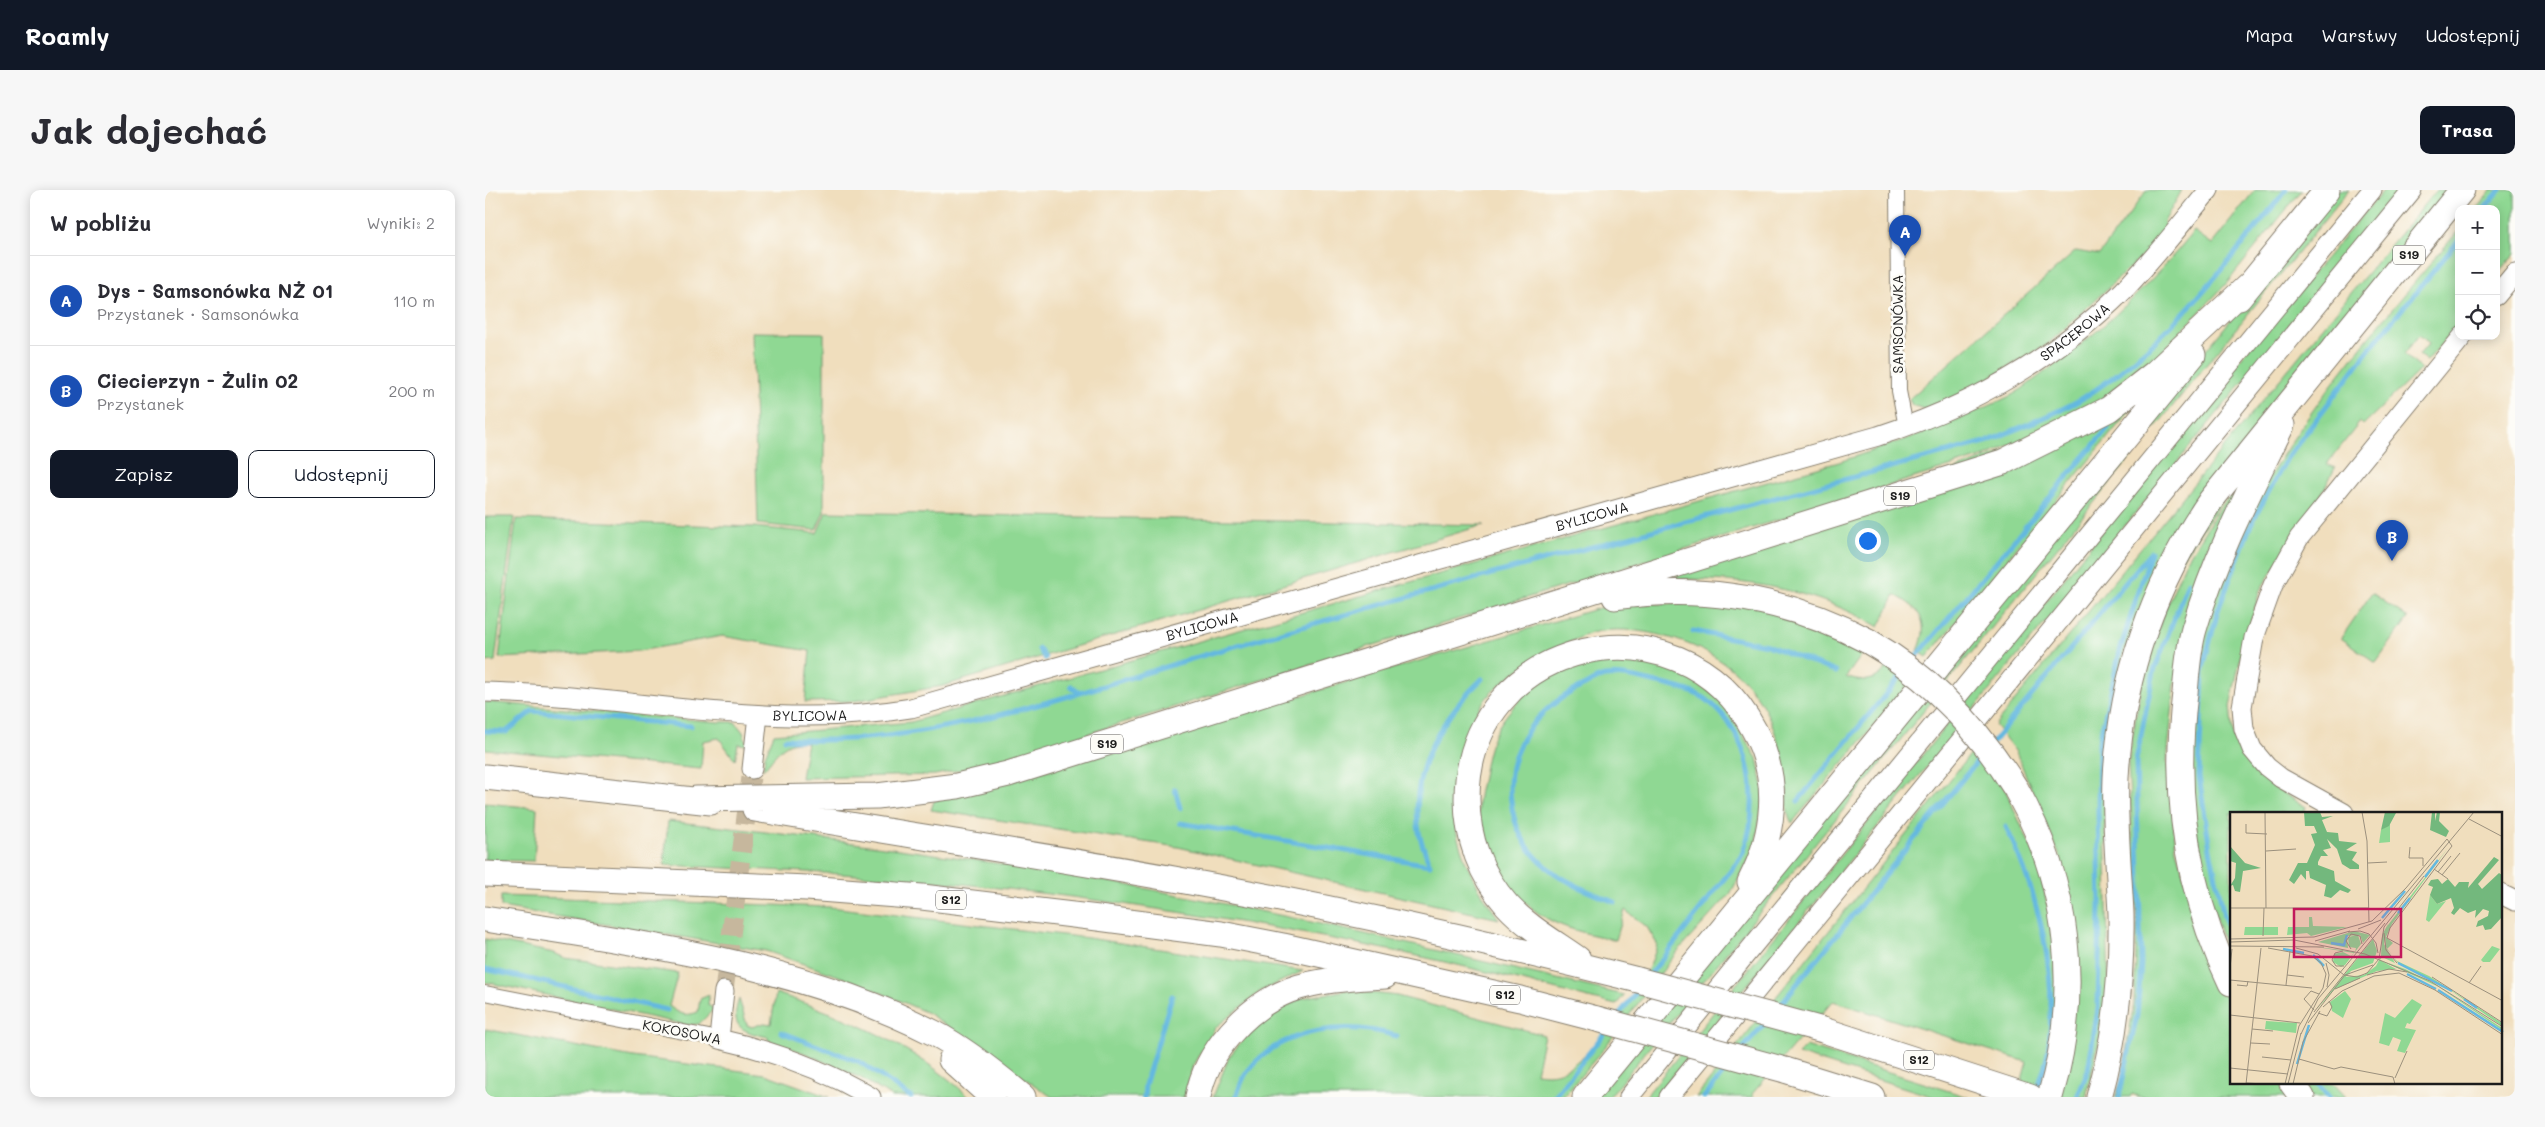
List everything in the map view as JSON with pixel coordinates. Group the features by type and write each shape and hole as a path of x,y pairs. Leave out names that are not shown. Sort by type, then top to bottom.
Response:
{"highway":[{"name":"S19","path":"696,799 877,796 957,786 1074,754 2003,462 2056,438 2109,409 2155,373 2249,285 2327,190"},
{"name":"S19","path":"2099,1097 2113,1034 2120,982 2121,916 2116,780 2121,726 2136,654 2166,576 2189,533 2225,481 2462,190"},
{"path":"1585,1097 2249,285"},
{"path":"2230,980 2216,950 2187,854 2180,794 2181,725 2189,659 2194,631 2207,589 2233,523 2303,384"},
{"path":"1505,619 1617,596 1693,591 1744,597 1784,606 1815,617 1869,641 1914,671 1954,707 1990,751 2016,790 2036,827 2049,860 2060,902 2066,937 2068,982 2065,1031 2050,1097"},
{"path":"1592,968 1529,926 1507,905 1481,866 1467,819 1469,768 1476,744 1487,721 1502,701 1524,679 1547,663 1571,654 1597,648 1623,646 1670,655 1710,677 1731,696 1746,716 1765,757 1771,778 1772,810 1763,853 1730,920"},
{"name":"S12","path":"485,777 696,799 938,838 1177,879 1438,931 1592,968 1823,1030 2023,1094"},
{"name":"S12","path":"485,874 807,888 922,897 1221,934 1411,974 1597,1019 1785,1070 1871,1097"},
{"path":"485,919 597,936 754,966 807,981 934,1033 1023,1097"},
{"path":"1198,1097 1212,1059 1245,1018 1266,1003 1289,991 1331,980 1411,974"},
{"path":"901,1019 992,1097"},
{"path":"2293,1084 2303,1097"}],"street":[{"name":"SAMSONÓWKA","path":"1897,190 1899,390 1906,427"},
{"name":"SPACEROWA","path":"1906,427 1934,417 1991,390 2022,372 2065,342 2124,290 2209,190"},
{"path":"1629,1097 2372,190"},
{"path":"1669,1097 2413,190"},
{"path":"2497,295 2515,273"},
{"path":"2342,812 2281,778 2267,767 2252,750 2245,735 2242,716 2245,688 2255,638 2273,585 2299,538 2460,340"},
{"name":"BYLICOWA","path":"485,692 555,696 800,718 858,716 939,702 1906,427"},
{"path":"752,769 758,715"},
{"path":"2503,895 2515,901"},
{"path":"719,1039 724,991"},
{"name":"KOKOSOWA","path":"485,993 719,1039 789,1058 831,1076 871,1097"}],"green space":[{"path":"2147,190 2182,190 2164,222 2170,230 2048,344 1963,393 1927,410 1912,405 1909,399 2076,251 2099,255"},
{"path":"2255,190 2302,190 2226,284 2139,376 2096,405 1988,455 993,763 935,775 801,778 807,742 799,742 787,745 777,753 763,770 765,756 774,734 911,722 1839,462 1948,423 2012,395 2069,354 2126,305 2178,251 2194,231 2212,244"},
{"path":"2337,190 2349,190 1609,1097 1595,1097"},
{"path":"2384,190 2401,190 1655,1097 1645,1097 2010,647 2231,370"},
{"path":"2436,190 2450,190 2355,307 2133,630 2125,650 2109,714 2104,765 2109,1000 2086,1097 2059,1097 2073,923 2061,859 2016,752 1995,725"},
{"path":"2492,190 2515,190 2515,254 2500,271 2500,205 2479,205"},
{"path":"2455,235 2455,328 2427,361 2419,355 2429,343 2419,335 2404,354 2421,369 2363,425 2360,422 2327,464 2335,468 2319,499 2260,590 2241,655 2230,707 2233,736 2251,768 2270,785 2306,807 2304,812 2230,812 2230,963 2203,872 2195,826 2192,755 2193,719 2201,648 2222,570 2259,495 2283,454 2310,415 2367,339"},
{"path":"752,332 824,333 824,512 816,530 758,524"},
{"path":"2137,402 1927,657 1918,651 1923,632 1921,617 1904,600 1895,595 1879,627 1830,603 1780,589 1729,581 1675,579 1678,573"},
{"path":"2254,467 2175,684 2167,760 2176,850 2213,969 2230,1006 2230,1084 2280,1084 2290,1097 2140,1097 2132,1094 2130,1097 2115,1097 2121,1081 2134,1003 2137,922 2128,763 2144,670 2164,612 2185,563 2218,510"},
{"path":"826,512 1484,525 943,686 854,701 805,702 810,651 722,636 639,651 499,658 516,519 753,527 817,533"},
{"path":"485,517 514,517 495,661 485,662"},
{"path":"2372,593 2408,618 2376,663 2341,638"},
{"path":"1613,604 1751,604 1866,649 1846,677 1870,680 1880,675 1888,665 1911,682 1792,823 1788,810 1787,786 1781,753 1771,723 1756,695 1733,670 1719,660 1703,650 1665,637 1646,632 1608,630 1591,633 1534,660 1507,678 1482,703 1462,747 1455,780 1453,809 1458,839 1475,881 1499,919 1178,847 931,810 934,801 1065,765"},
{"path":"1616,659 1647,662 1687,675 1721,700 1757,758 1764,791 1755,848 1730,894 1677,952 1602,1051 1563,1097 1213,1097 1229,1057 1267,1016 1302,998 1347,990 1397,996 1544,1035 1536,1073 1552,1074 1562,1071 1590,1050 1620,1015 1633,996 1653,959 1657,944 1647,927 1625,910 1616,940 1566,927 1538,913 1505,880 1488,852 1479,822 1478,807 1487,756 1493,738 1501,722 1526,693 1543,680 1563,671"},
{"path":"485,702 735,722 743,732 747,745 738,744 735,760 719,738 703,741 701,769 485,749"},
{"path":"1977,746 2004,787 2038,863 2054,937 2058,1003 2045,1068 2035,1097 2017,1097 2027,1062 1833,1001 1752,1094 1754,1097 1696,1097"},
{"path":"485,803 537,808 534,861 485,860"},
{"path":"668,821 930,853 1060,873 1354,931 1624,995 1616,1005 1404,953 1236,921 1067,896 881,877 664,865"},
{"path":"501,896 830,907 1088,938 1303,971 1261,991 1216,1027 1193,1065 1184,1097 1052,1097 928,1013 856,982 766,951 501,907"},
{"path":"485,939 554,953 565,958 678,973 669,1006 683,1014 693,1014 698,1012 700,999 709,995 708,1005 714,1009 699,1024 687,1025 485,982"},
{"path":"776,993 828,1012 878,1035 925,1062 969,1097 892,1097 861,1078 807,1054 768,1040 768,1037 752,1033 740,1027 736,1016 739,999 747,1025 752,1027 764,1023 771,1024"},
{"path":"485,1029 633,1057 765,1074 829,1097 485,1097"},
{"path":"1806,1046 1968,1097 1934,1097 1798,1054"},
{"path":"2302,1084 2334,1084 2346,1097 2311,1097"}],"waterway":[{"path":"785,739 841,740 897,735 955,725 1012,712 1423,593 1989,441 2083,398 2141,355 2193,303 2286,190"},
{"path":"2487,205 2500,190"},
{"path":"2230,931 2224,916 2210,849 2199,776 2203,668 2218,610 2251,524 2287,458 2371,347 2455,245"},
{"path":"1912,662 2108,428"},
{"path":"1993,742 2151,552 2121,647 2099,742 2100,904 2098,1009 2088,1070 2077,1097"},
{"path":"2119,1097 2137,1015 2141,963 2136,760 2154,671 2188,582"},
{"path":"1693,631 1767,645 1836,672"},
{"path":"1039,649 1045,658"},
{"path":"1798,801 1904,672"},
{"path":"1615,902 1578,887 1562,878 1534,854 1523,839 1515,822 1510,782 1518,748 1537,719 1565,696 1605,676 1629,677 1674,687 1689,691 1707,700 1722,714 1734,731 1743,750 1749,770 1752,812 1749,833 1743,852 1736,864 1649,976"},
{"path":"1180,823 1430,865 1419,832 1417,809 1423,767 1441,729 1453,711 1482,679"},
{"path":"1071,686 1079,693"},
{"path":"485,731 506,732 532,711 691,726"},
{"path":"1776,1010 1983,754"},
{"path":"1175,789 1180,808"},
{"path":"2006,827 2018,853 2037,908 2048,965 2051,1023 2048,1052 2036,1093"},
{"path":"485,969 667,1010"},
{"path":"1617,1017 1639,989"},
{"path":"1144,1097 1145,1085 1172,996"},
{"path":"1742,1050 1766,1022"},
{"path":"1236,1097 1245,1075 1261,1057 1278,1045 1296,1037 1337,1029 1378,1031 1397,1036"},
{"path":"1554,1097 1607,1030"},
{"path":"781,1032 860,1062 911,1097"},
{"path":"1704,1097 1732,1063"},
{"path":"2318,1084 2329,1097"}],"tunnel":[{"path":"724,991 752,769"}],"place":[{"name":"Dys - Samsonówka NŻ 01","path":"1905,256"},
{"name":"Ciecierzyn - Żulin 02","path":"2392,561"}]}
